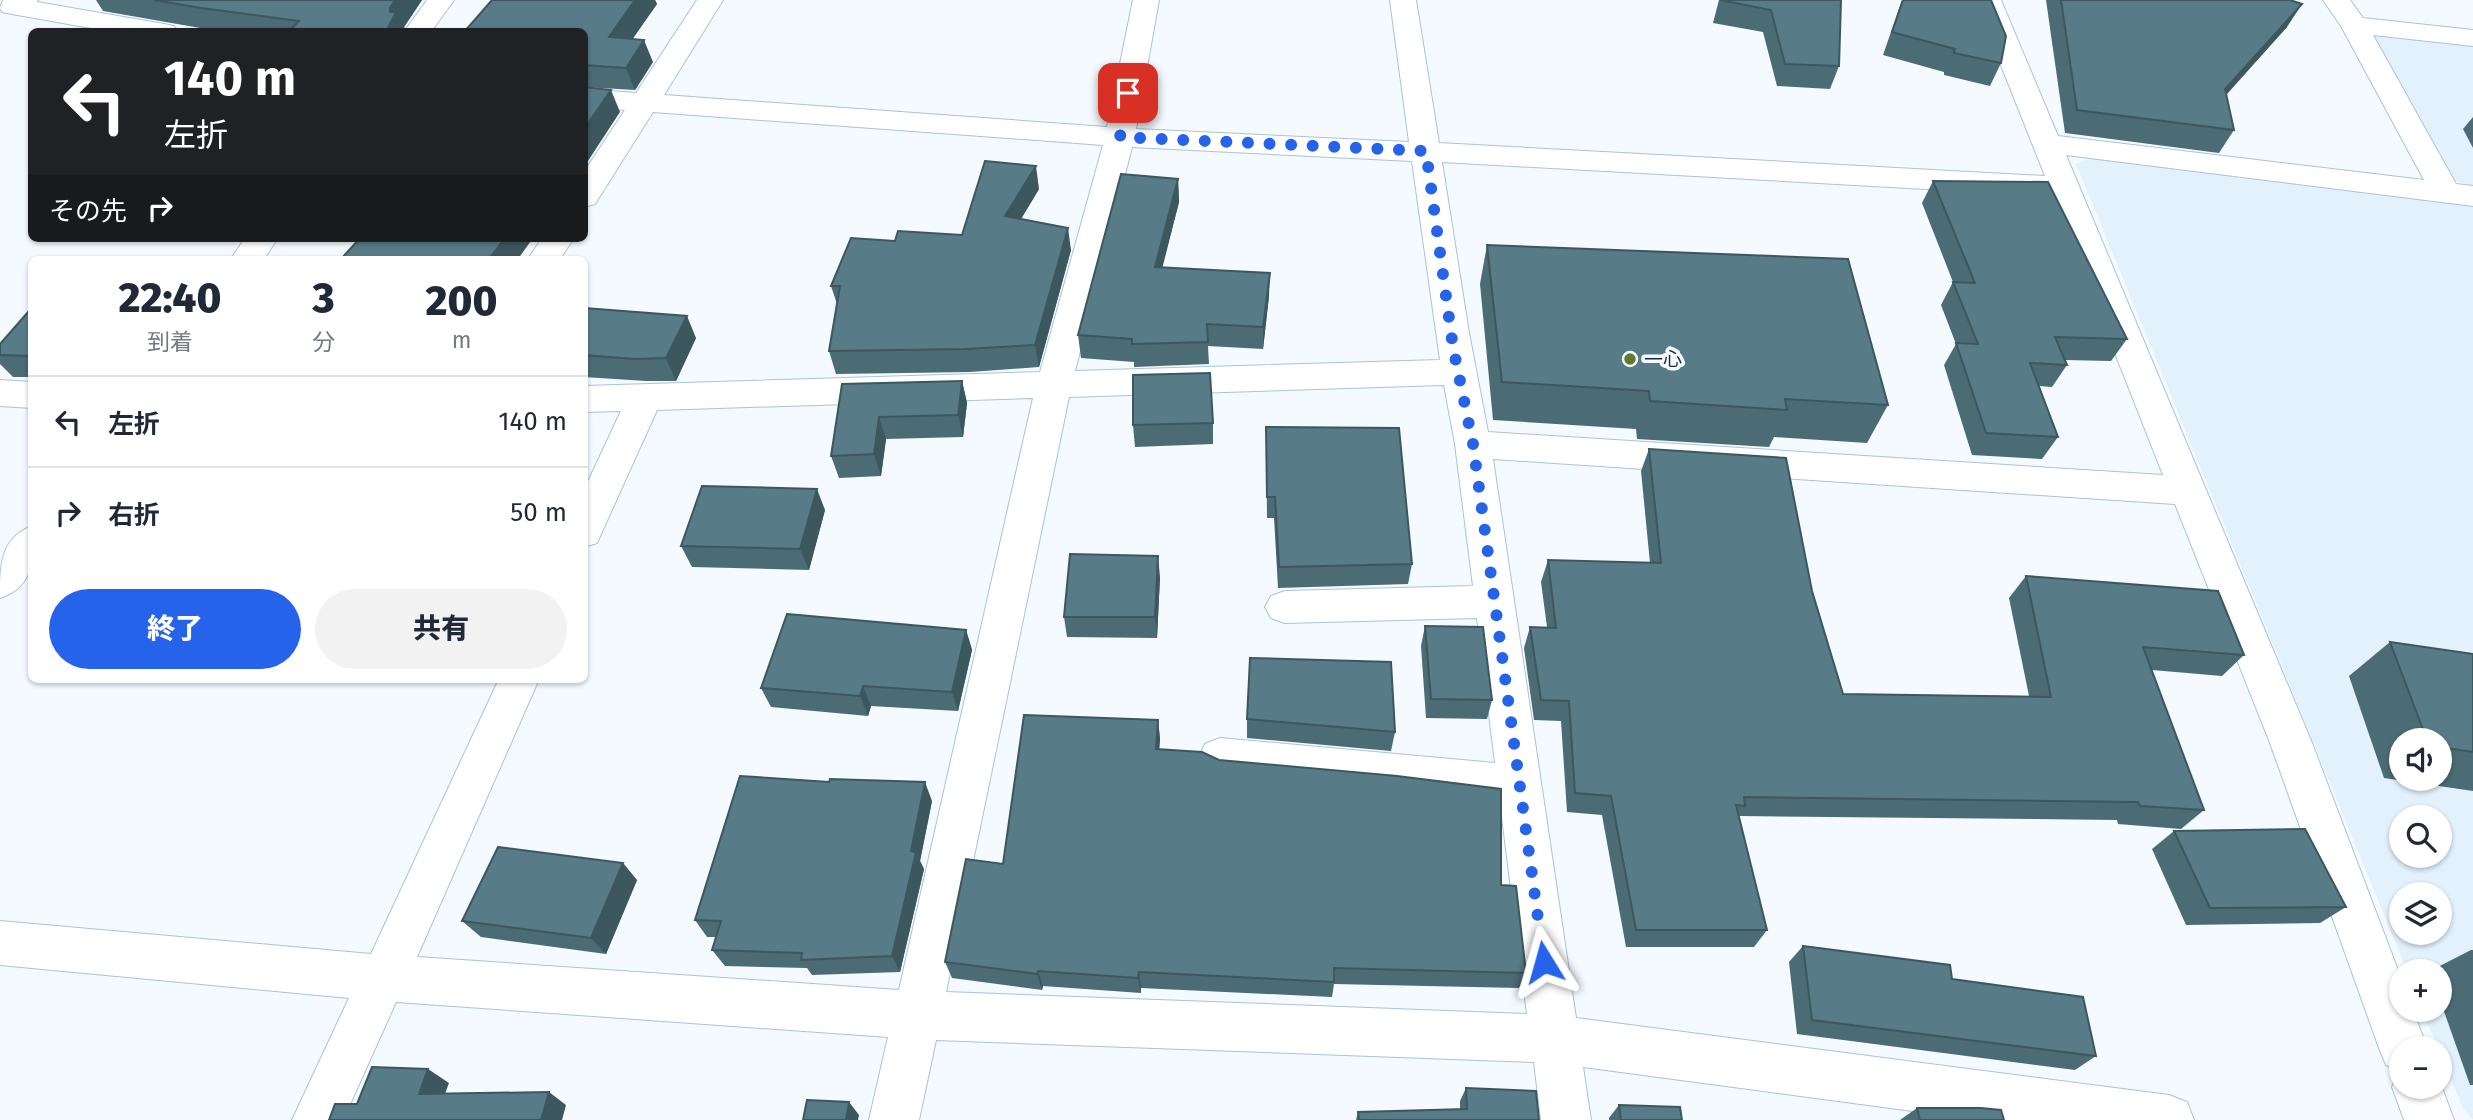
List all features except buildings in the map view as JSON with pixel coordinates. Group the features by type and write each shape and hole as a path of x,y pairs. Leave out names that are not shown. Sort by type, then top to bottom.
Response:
{"street":[{"path":"420,28 441,0"},
{"path":"588,191 710,0"},
{"path":"894,1120 1054,384 1120,137 1146,0"},
{"path":"1403,0 1457,372 1473,444 1566,1120"},
{"path":"2336,0 2459,195"},
{"path":"9,5 141,28"},
{"path":"1990,5 2291,743 2399,1036"},
{"path":"2354,25 2473,38"},
{"path":"588,98 1120,137 1426,151 2064,187"},
{"path":"2048,144 2459,195"},
{"path":"588,399 1457,372"},
{"path":"0,393 28,395"},
{"path":"588,523 644,398"},
{"path":"1473,444 2188,491"},
{"path":"0,582 28,546"},
{"path":"1285,607 1494,601"},
{"path":"317,1120 517,683"},
{"path":"1220,757 1519,784"},
{"path":"0,943 383,978 917,1015 1554,1039 2169,1120"},
{"path":"2421,1099 2429,1120"}],"shaded area":[{"path":"2384,33 2473,43 2473,187 2446,177 2370,38"},
{"path":"2091,158 2473,200 2473,1120 2463,1109 2452,1082 2452,1036 2433,1036 2427,1022 2452,1022 2452,959 2402,959 2396,945 2452,945 2452,882 2389,882 2389,927 2076,164"}],"place":[{"name":"一心","path":"1630,359"}],"route":[{"path":"1128,93 1120,137 1426,151 1457,372 1473,444 1544,962"}]}
